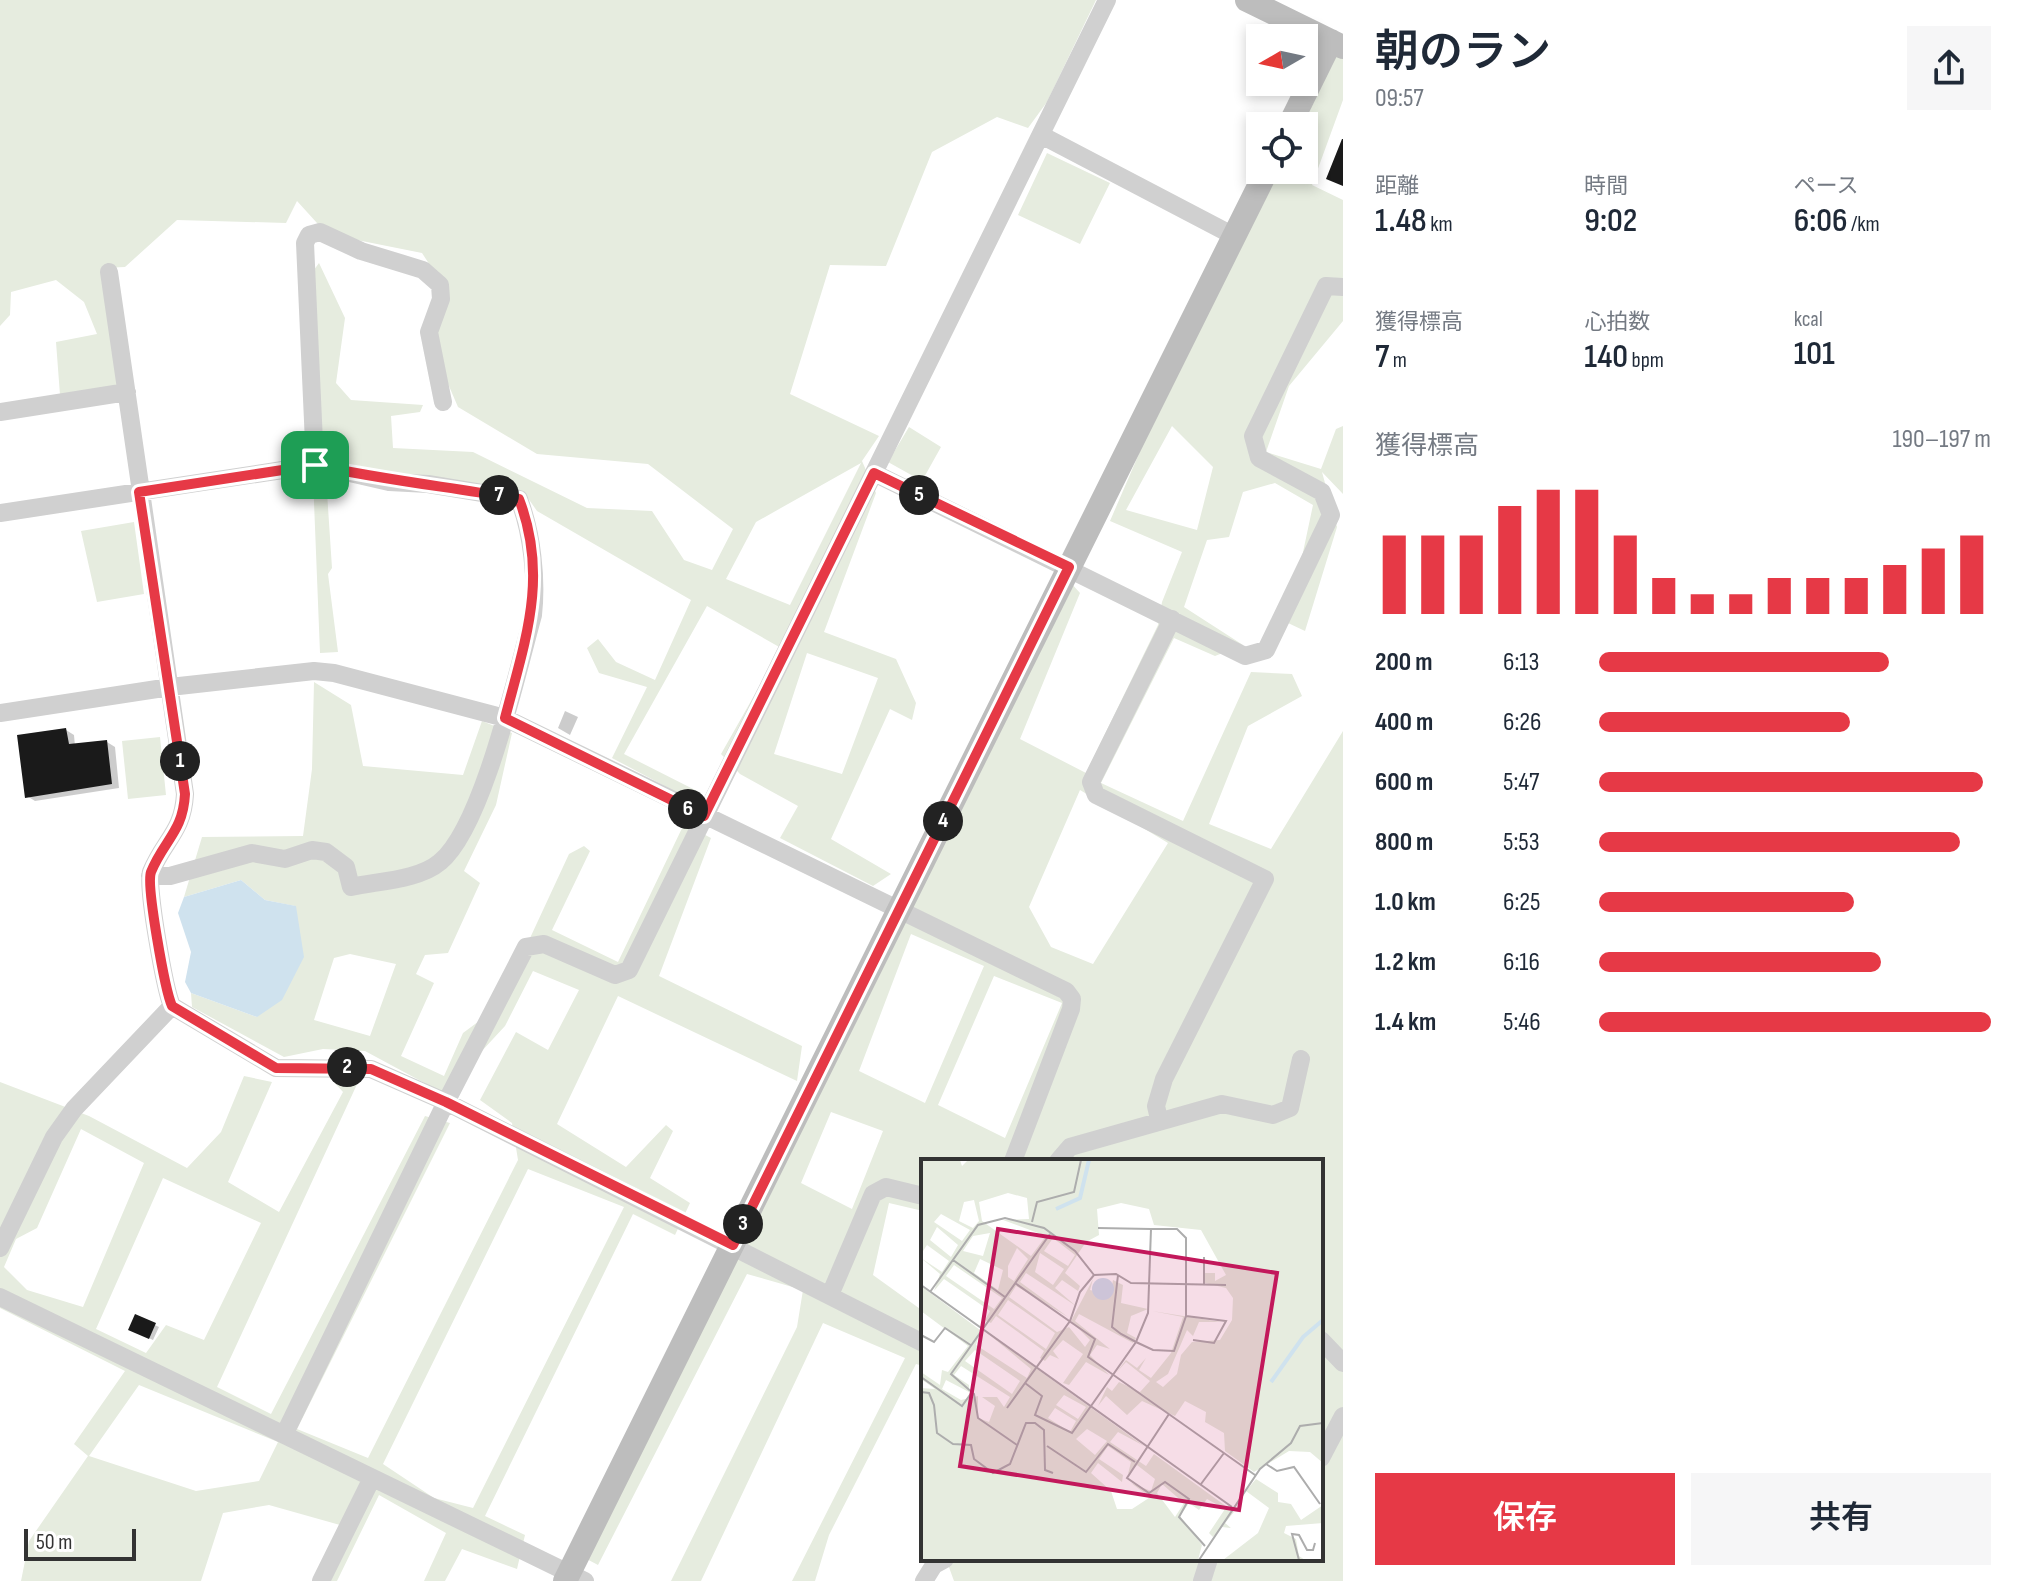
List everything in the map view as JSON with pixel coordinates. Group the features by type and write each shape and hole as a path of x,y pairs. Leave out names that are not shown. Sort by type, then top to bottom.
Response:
{"street":[{"path":"284,1435 446,1102 526,947 544,944 615,975 629,970 1107,0"},
{"path":"1247,0 1337,44 1297,112"},
{"path":"1041,135 1234,236"},
{"path":"0,1297 573,1579 733,1245 1260,184"},
{"path":"315,465 305,243 309,235 320,232 361,251 423,270 440,285 441,299 429,332 443,402"},
{"path":"109,272 185,794 184,814 150,876 149,888 172,1006 276,1068 371,1069 446,1102 921,1342"},
{"path":"874,473 1245,656 1266,650 1331,515 1322,492 1259,458 1253,436 1326,286 1343,287"},
{"path":"0,412 127,392"},
{"path":"0,513 315,465 389,482 428,484 519,499 524,513 535,594 505,718 476,807 442,861 427,870 351,887 346,867 326,852 312,850 285,859 252,853 170,876 150,876"},
{"path":"1159,1119 1156,1106 1164,1079 1265,879 1096,795 1091,782 1172,619"},
{"path":"0,713 170,687 314,671 505,718 1066,991 1072,999 1071,1009 1014,1159"},
{"path":"0,1248 54,1137 74,1109 172,1006"},
{"path":"1060,1159 1070,1147 1159,1119 1222,1104 1273,1115 1290,1108 1301,1059"},
{"path":"830,1295 873,1194 886,1187 921,1196"},
{"path":"1323,1342 1343,1363"},
{"path":"1323,1454 1343,1416"},
{"path":"321,1581 372,1478"},
{"path":"928,1580 934,1565 941,1561"},
{"path":"1202,1581 1208,1561"}],"shaded area":[{"path":"0,0 1096,0 1047,102 1028,128 997,117 932,152 886,266 830,265 790,394 879,436 862,461 876,493 824,632 896,659 916,703 912,720 890,709 831,839 891,874 873,886 780,838 798,806 740,774 721,754 781,648 707,606 624,754 699,792 695,802 612,758 647,687 599,673 587,648 598,639 616,662 655,680 691,600 537,511 523,491 339,465 326,477 332,568 328,574 338,652 320,653 313,477 320,461 311,274 319,263 345,318 336,383 351,400 423,405 420,412 391,416 393,448 473,452 587,508 652,511 684,560 712,570 733,529 648,464 537,454 458,407 430,342 446,290 422,253 327,234 297,201 286,223 177,220 125,267 102,268 119,385 60,395 56,342 97,334 84,302 56,280 11,292 10,315 0,326","holes":["861,463 790,605 726,579 756,522","807,653 878,678 842,774 774,754"]},
{"path":"1343,44 1343,100 1318,169 1318,112 1306,112 1314,96 1318,96 1318,90"},
{"path":"1047,153 1110,183 1080,244 1018,215"},
{"path":"1269,184 1312,184 1343,200 1343,321 1289,386 1266,452 1321,469 1336,429 1343,426 1343,494 1322,472 1337,527 1305,631 1288,623 1313,505 1275,483 1243,492 1229,537 1207,540 1184,607 1243,645 1215,656 1174,638 1101,783 1183,821 1251,672 1292,674 1302,696 1248,726 1209,824 1271,849 1343,731 1343,1581 954,1581 947,1561 1323,1561 1323,1159 921,1159 921,1211 889,1203 873,1275 921,1310 921,1365 916,1364 829,1535 815,1581 792,1581 905,1358 823,1323 701,1581 671,1581 797,1327 803,1290 747,1274 598,1565 581,1556 1071,583 1080,593 1020,739 1086,773 1158,625 1162,602 1182,552 1110,521 1163,398","holes":["1172,426 1213,467 1197,530 1126,510","1080,790 1168,843 1093,964 1051,947 1029,907","911,934 984,966 925,1103 859,1071","994,976 1062,1003 1005,1138 938,1105","831,1112 883,1131 852,1209 801,1183"]},
{"path":"909,427 941,447 922,481 888,462"},
{"path":"134,522 144,594 97,602 81,531"},
{"path":"314,682 351,705 363,766 463,775 482,721 512,733 496,805 464,871 480,883 448,953 425,955 416,974 434,983 401,1056 444,1076 463,1033 498,1007 569,854 584,846 590,851 552,930 618,962 684,824 711,838 659,976 802,1046 797,1081 618,996 557,1124 626,1167 666,1125 673,1131 650,1178 690,1203 675,1235 633,1214 485,1516 525,1535 517,1569 462,1549 445,1581 424,1581 446,1533 379,1495 337,1581 313,1581 340,1525 269,1505 223,1513 201,1581 21,1581 29,1541 88,1456 74,1444 125,1371 0,1308 0,1082 89,1116 187,1168 221,1132 244,1076 272,1082 228,1182 279,1212 343,1092 332,1080 359,1080 217,1387 271,1414 425,1116 450,1123 297,1429 368,1458 518,1160 512,1123 480,1100 516,1032 548,1050 579,990 533,971 505,1026 443,1093 365,1051 323,1049 284,1057 192,1007 191,993 257,1017 295,906 265,900 241,880 184,897 202,837 303,836 312,769","holes":["350,954 396,964 370,1036 314,1020 334,958","81,1129 144,1163 83,1307 27,1290 4,1267 16,1239 37,1228","528,1169 624,1207 473,1508 434,1498 383,1464","163,1178 261,1223 204,1340 166,1325 146,1353 96,1329","139,1385 278,1442 259,1481 196,1491 89,1456"]},
{"path":"160,737 166,795 128,799 122,741"}],"water":[{"path":"241,880 265,900 296,906 304,957 282,1000 257,1017 191,993 185,982 191,952 178,913 184,897"}],"building":[{"path":"1343,139 1343,186 1326,179"},
{"path":"66,728 69,744 107,740 112,784 25,798 17,735"},
{"path":"135,1314 156,1323 149,1339 128,1330"}],"route":[{"path":"315,465 389,482 428,484 519,499 524,513 535,594 533,615 505,718 704,816 874,473 1069,567 733,1245 446,1102 371,1069 346,1066 292,1071 276,1068 172,1006 149,888 155,864 179,829 185,794 139,492 315,465"}]}
